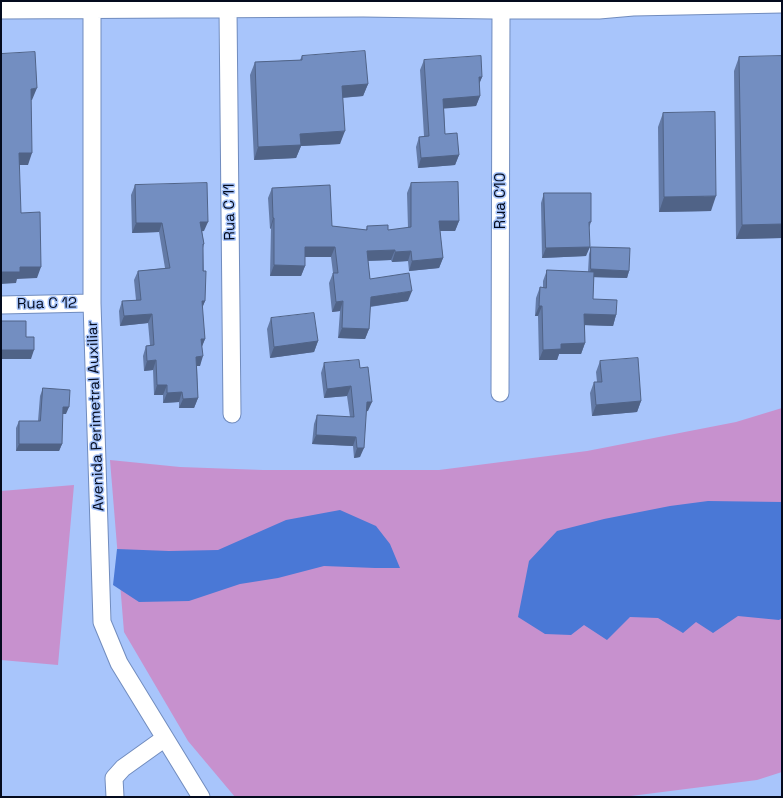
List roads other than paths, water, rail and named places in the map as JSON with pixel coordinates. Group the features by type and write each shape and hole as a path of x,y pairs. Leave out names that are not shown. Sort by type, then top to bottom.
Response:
{"street":[{"path":"1,10 92,5 228,9 363,4 501,10 599,10 633,4 782,4"},
{"name":"Avenida Perimetral Auxiliar","path":"92,5 92,303 102,622 119,663 201,797"},
{"name":"Rua C 11","path":"228,9 232,414"},
{"name":"Rua C10","path":"500,393 501,10"},
{"name":"Rua C 12","path":"1,305 92,303"},
{"path":"114,797 114,778 123,768 165,738"}],"water":[{"path":"708,501 782,502 782,618 779,620 738,616 713,633 696,622 683,633 658,618 630,617 607,640 584,625 571,635 545,634 518,617 529,561 557,531 604,519 670,506"},
{"path":"340,510 376,526 390,544 400,568 324,566 278,578 240,584 189,601 139,602 113,585 117,549 169,551 218,550 286,520"}]}
